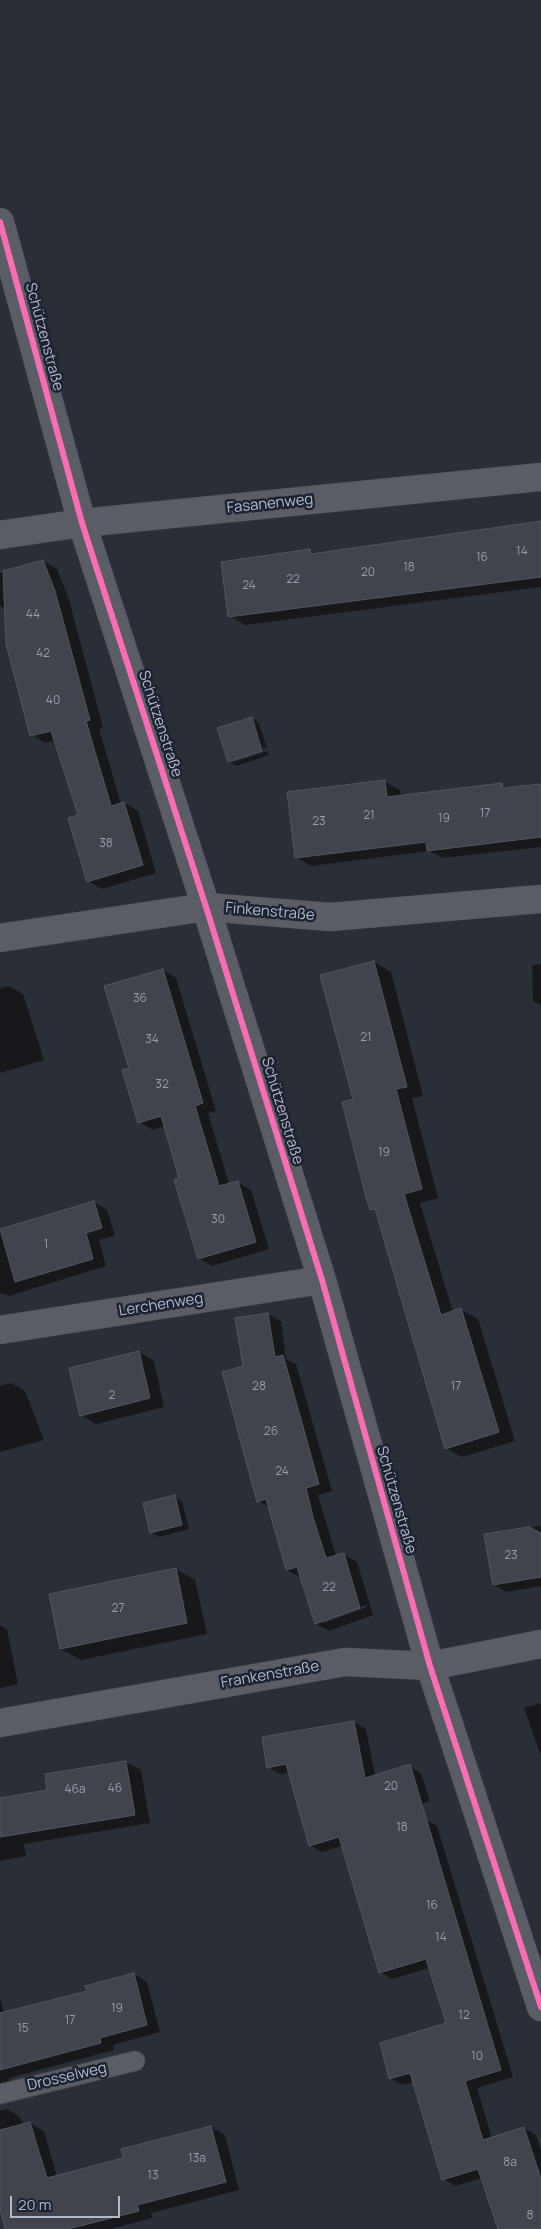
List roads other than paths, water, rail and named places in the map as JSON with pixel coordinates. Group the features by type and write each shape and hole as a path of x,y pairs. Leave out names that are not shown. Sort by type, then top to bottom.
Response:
{"street":[{"name":"Schützenstraße","path":"0,222 82,524 206,907 322,1280 430,1666 541,2007"},
{"name":"Fasanenweg","path":"0,535 82,524 541,477"},
{"name":"Finkenstraße","path":"0,938 206,907 330,918 541,899"},
{"name":"Lerchenweg","path":"0,1330 322,1280"},
{"name":"Frankenstraße","path":"0,1723 345,1662 430,1666 541,1644"}],"lane":[{"name":"Drosselweg","path":"0,2094 135,2061"}]}
